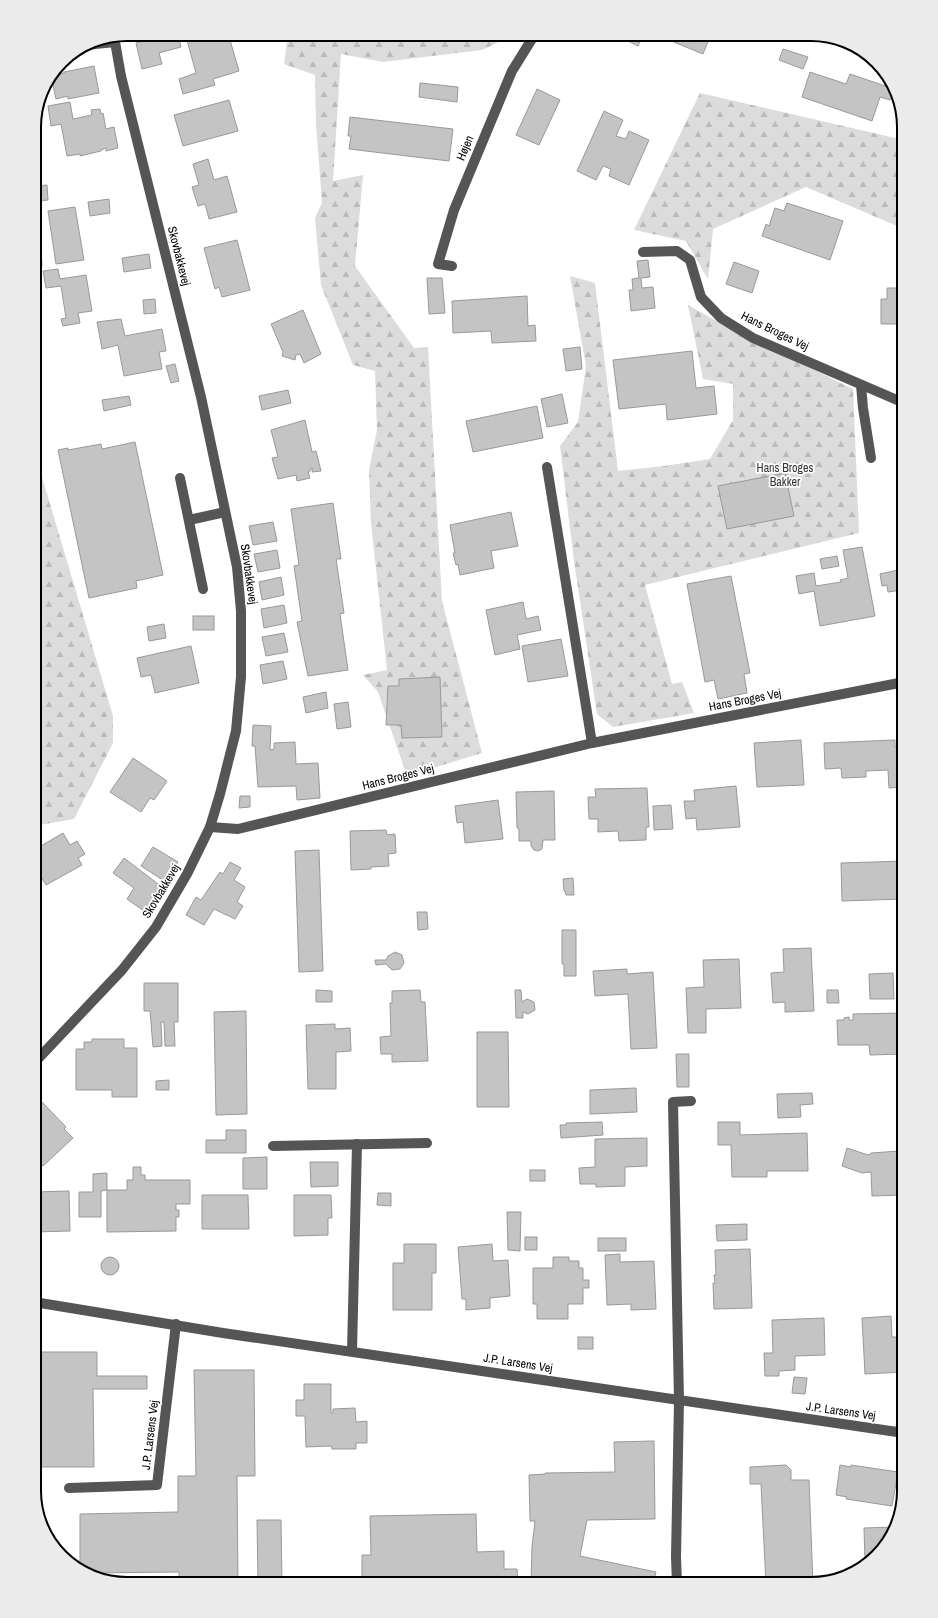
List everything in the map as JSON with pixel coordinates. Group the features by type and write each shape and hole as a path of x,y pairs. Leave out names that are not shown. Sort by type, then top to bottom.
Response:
{"street":[{"name":"Højen","path":"452,266 438,264 454,210 512,71 531,41"},
{"name":"Skovbakkevej","path":"41,1056 122,970 156,927 188,874 210,827 220,794 236,731 241,677 241,611 237,567 201,397 121,76 115,42"},
{"name":"Hans Broges Vej","path":"643,252 677,251 690,260 702,297 721,318 753,338 897,400"},
{"path":"861,385 871,458"},
{"path":"547,467 592,743"},
{"path":"180,478 203,589"},
{"path":"189,520 225,512"},
{"name":"Hans Broges Vej","path":"210,827 238,829 592,743 897,683"},
{"path":"677,1577 676,1557 679,1400 674,1102 691,1101"},
{"path":"273,1146 427,1143"},
{"path":"352,1351 357,1144"},
{"name":"J.P. Larsens Vej","path":"41,1303 176,1324 223,1333 897,1432"},
{"name":"J.P. Larsens Vej","path":"68,1488 157,1486 176,1324"}],"green space":[{"path":"287,41 501,41 482,50 383,62 341,54 333,181 363,175 355,266 414,348 428,347 442,601 482,753 407,776 378,692 363,675 387,670 371,523 369,470 377,430 375,371 353,365 321,285 315,218 322,203 316,124 315,75 284,64"},
{"path":"700,93 897,138 897,226 806,187 713,229 708,279 686,241 634,230"},
{"name":"Hans Broges Bakker","path":"570,276 595,283 618,471 710,459 733,420 733,384 703,379 688,305 729,328 853,389 859,533 645,585 672,684 682,682 694,713 613,727 597,714 574,561 560,446 578,422 586,366"},
{"path":"41,474 113,716 113,743 74,819 41,825"}],"building":[{"path":"143,41 180,41 181,47 159,53 162,64 142,69 136,43"},
{"path":"187,41 230,41 239,71 213,79 215,85 183,94 179,79 196,73"},
{"path":"628,41 640,41 638,46"},
{"path":"671,41 708,41 703,54"},
{"path":"783,49 808,57 803,69 779,60"},
{"path":"94,66 99,93 68,99 68,96 56,99 53,83 59,74"},
{"path":"810,72 846,84 850,74 887,87 891,97 890,100 880,97 872,121 802,97"},
{"path":"420,83 458,87 457,102 419,97"},
{"path":"537,89 560,100 539,145 516,135"},
{"path":"229,100 238,131 183,146 174,115"},
{"path":"70,102 73,119 92,115 91,110 100,109 101,114 103,113 106,129 114,127 118,148 106,151 106,148 101,151 80,156 80,154 67,156 61,124 51,126 48,106"},
{"path":"604,111 623,120 616,136 626,139 629,131 649,140 629,185 609,176 611,169 603,166 596,180 577,171"},
{"path":"350,117 453,129 449,161 349,149 351,136 348,136"},
{"path":"208,159 214,180 227,176 237,212 209,219 205,204 198,206 192,187 199,185 193,164"},
{"path":"47,185 48,200 41,201 41,186"},
{"path":"109,199 110,213 90,216 88,202"},
{"path":"787,203 843,221 830,260 762,236 766,224 769,226 775,208 784,211"},
{"path":"75,207 84,260 56,264 48,211"},
{"path":"237,240 250,290 222,297 219,287 215,289 204,248"},
{"path":"149,254 151,268 124,272 122,258"},
{"path":"648,260 650,277 641,278 642,288 653,287 655,308 631,311 629,290 633,290 632,279 639,278 637,261"},
{"path":"734,262 759,271 752,293 726,284"},
{"path":"58,269 60,279 86,275 92,311 78,313 80,323 63,326 61,319 66,318 61,286 46,288 43,271"},
{"path":"427,278 442,278 445,313 429,314"},
{"path":"887,288 897,288 897,324 881,324 881,299 887,299"},
{"path":"527,296 528,326 535,325 536,341 492,343 491,331 453,333 452,301"},
{"path":"155,299 156,313 144,314 143,300"},
{"path":"303,310 321,354 304,363 300,354 296,355 295,360 282,356 283,352 271,324"},
{"path":"121,319 125,336 162,329 166,351 159,352 162,369 124,376 118,345 102,349 97,322"},
{"path":"580,347 582,369 566,371 563,349"},
{"path":"692,351 696,388 714,386 717,414 667,420 666,404 619,409 613,360"},
{"path":"175,364 179,381 171,383 166,366"},
{"path":"288,390 291,403 262,410 259,396"},
{"path":"562,394 568,423 547,427 541,399"},
{"path":"129,396 131,405 104,411 102,400"},
{"path":"537,406 543,438 473,452 466,421"},
{"path":"305,420 312,452 316,451 321,471 312,472 312,468 308,472 310,478 297,481 296,475 278,479 272,458 278,457 271,430"},
{"path":"135,442 163,575 136,581 137,588 89,598 58,450 68,448 68,450 101,444 102,449"},
{"path":"785,473 794,516 727,529 718,486"},
{"path":"333,503 341,559 336,559 344,613 340,614 348,670 308,676 297,622 302,621 294,566 299,565 291,509"},
{"path":"511,512 518,546 491,551 494,568 460,575 458,564 456,565 453,553 455,553 450,525"},
{"path":"273,522 277,541 253,545 249,526"},
{"path":"862,547 875,616 820,626 814,591 799,594 796,576 814,573 816,586 841,582 840,580 848,578 843,550"},
{"path":"277,550 280,568 258,572 254,554"},
{"path":"837,556 839,566 822,569 820,559"},
{"path":"897,570 897,591 888,592 887,585 882,586 880,574"},
{"path":"731,576 750,673 744,674 747,693 718,699 714,680 705,682 687,584"},
{"path":"281,577 284,595 262,600 259,582"},
{"path":"523,602 526,619 538,616 541,630 517,635 520,649 495,655 486,610"},
{"path":"284,605 287,623 264,628 261,609"},
{"path":"193,616 214,616 214,630 193,630"},
{"path":"164,624 166,638 149,641 147,627"},
{"path":"284,633 288,652 266,656 262,637"},
{"path":"561,639 568,676 528,682 522,646"},
{"path":"191,646 199,683 155,693 151,675 141,677 137,658"},
{"path":"283,661 287,679 263,684 260,665"},
{"path":"440,677 442,737 402,738 401,725 386,725 388,686 399,686 399,679"},
{"path":"326,692 328,708 306,713 303,697"},
{"path":"348,702 351,727 337,729 334,704"},
{"path":"253,725 271,726 270,750 274,749 274,743 295,742 296,764 318,763 320,798 297,800 296,786 258,787 255,746 252,746"},
{"path":"801,740 804,785 757,787 754,743"},
{"path":"895,740 895,747 897,747 897,787 889,788 888,770 866,771 866,777 842,778 841,768 825,769 824,743"},
{"path":"133,758 167,781 154,800 150,798 141,812 110,792"},
{"path":"736,786 740,827 697,830 696,818 686,819 684,801 695,801 694,790"},
{"path":"647,788 649,827 646,827 646,840 619,841 618,831 598,832 598,819 589,819 588,797 596,797 595,789"},
{"path":"554,791 555,840 543,840 542,849 538,851 534,850 531,846 531,841 519,841 519,829 517,828 516,792"},
{"path":"240,796 250,796 250,807 239,808"},
{"path":"498,800 503,839 465,843 463,822 457,823 455,806"},
{"path":"671,805 673,829 654,830 653,806"},
{"path":"386,830 387,835 395,834 396,853 388,854 389,866 351,870 350,831"},
{"path":"63,833 70,845 77,841 85,854 78,858 82,865 46,885 41,877 41,846"},
{"path":"153,847 178,862 166,882 141,866"},
{"path":"319,850 323,971 299,972 295,851"},
{"path":"124,858 162,887 144,911 127,899 134,888 113,873"},
{"path":"897,861 897,899 842,901 841,863"},
{"path":"230,862 241,868 234,880 245,887 237,902 243,906 235,919 214,909 204,925 186,915 196,897 201,900 220,872 223,874"},
{"path":"573,878 574,895 566,895 564,891 563,879"},
{"path":"417,912 427,912 428,929 418,930"},
{"path":"562,930 576,930 576,976 564,976 564,964 562,964"},
{"path":"811,948 814,1011 785,1012 785,1002 773,1003 771,973 784,972 783,949"},
{"path":"395,952 402,955 404,963 400,969 392,970 386,964 376,965 375,960 386,960 388,956"},
{"path":"739,959 741,1008 706,1009 706,1033 688,1033 686,988 704,987 703,960"},
{"path":"627,969 627,974 653,972 657,1048 631,1049 628,994 595,996 593,971"},
{"path":"893,973 894,999 870,999 869,974"},
{"path":"144,983 178,983 178,1022 174,1022 175,1046 165,1046 164,1022 161,1022 162,1046 153,1047 150,1011 144,1011"},
{"path":"316,990 332,991 332,1002 316,1002"},
{"path":"420,990 421,1002 425,1002 428,1061 392,1062 392,1054 381,1054 380,1037 391,1036 390,1003 392,1003 392,991"},
{"path":"515,990 521,990 522,1002 527,999 534,1002 535,1010 528,1014 523,1012 523,1018 516,1018"},
{"path":"827,990 838,990 839,1003 827,1003"},
{"path":"246,1011 247,1114 216,1115 214,1012"},
{"path":"897,1013 897,1054 870,1055 869,1045 838,1045 837,1020 844,1020 844,1018 849,1017 849,1020 853,1020 853,1014"},
{"path":"335,1024 335,1029 350,1028 351,1051 336,1052 336,1089 308,1089 306,1025"},
{"path":"477,1032 508,1032 509,1107 477,1107"},
{"path":"92,1039 124,1039 124,1048 137,1048 137,1097 112,1097 112,1090 76,1090 76,1049 84,1049 84,1042 92,1042"},
{"path":"676,1054 689,1054 689,1087 677,1087"},
{"path":"169,1080 169,1090 156,1090 156,1081"},
{"path":"636,1088 637,1112 590,1114 590,1090"},
{"path":"812,1093 813,1104 800,1105 801,1117 778,1118 777,1094"},
{"path":"42,1102 66,1127 64,1129 73,1138 43,1166 41,1164"},
{"path":"602,1122 603,1135 561,1138 560,1125 566,1125 566,1123"},
{"path":"718,1122 740,1122 740,1135 807,1133 808,1171 767,1171 767,1177 732,1177 731,1145 718,1145"},
{"path":"226,1130 246,1130 246,1153 206,1153 206,1140 226,1140"},
{"path":"647,1138 647,1166 625,1167 625,1186 596,1187 596,1184 580,1184 579,1168 595,1167 595,1139"},
{"path":"847,1148 868,1155 871,1153 897,1151 897,1195 872,1196 871,1172 862,1173 842,1166"},
{"path":"267,1157 267,1189 243,1189 243,1158"},
{"path":"310,1162 338,1162 338,1186 311,1187"},
{"path":"133,1167 141,1167 141,1175 145,1175 145,1180 190,1180 190,1204 176,1204 176,1210 179,1210 179,1217 176,1217 176,1231 107,1232 107,1190 127,1190 127,1180 133,1180"},
{"path":"530,1170 545,1170 545,1181 530,1181"},
{"path":"107,1173 107,1190 101,1191 101,1217 79,1217 79,1192 93,1192 93,1174"},
{"path":"69,1191 70,1231 41,1232 41,1192"},
{"path":"378,1193 391,1193 391,1206 377,1205"},
{"path":"202,1195 248,1195 249,1229 202,1229"},
{"path":"294,1195 331,1195 332,1218 328,1218 328,1235 294,1236"},
{"path":"507,1212 521,1212 520,1251 508,1250"},
{"path":"747,1224 747,1240 717,1241 716,1225"},
{"path":"525,1237 537,1237 537,1250 525,1250"},
{"path":"598,1238 626,1238 626,1251 598,1251"},
{"path":"404,1244 436,1244 436,1273 432,1273 432,1310 393,1310 393,1263 404,1263"},
{"path":"492,1244 493,1261 508,1260 510,1296 490,1298 490,1308 466,1310 466,1299 462,1299 458,1247"},
{"path":"750,1249 752,1308 714,1309 713,1283 715,1283 714,1275 716,1275 715,1250"},
{"path":"620,1254 620,1262 654,1261 656,1309 631,1310 631,1304 607,1305 605,1255"},
{"path":"110,1257 116,1260 119,1266 116,1272 110,1275 104,1272 101,1266 104,1260"},
{"path":"553,1257 569,1257 569,1261 579,1261 579,1268 583,1268 583,1280 589,1280 589,1288 583,1288 583,1304 568,1304 568,1319 537,1319 537,1304 533,1304 533,1268 553,1268"},
{"path":"891,1316 892,1337 897,1337 897,1372 865,1374 862,1318"},
{"path":"824,1318 825,1355 795,1356 795,1370 779,1371 779,1376 765,1376 764,1353 773,1353 772,1320"},
{"path":"578,1337 593,1337 593,1349 578,1349"},
{"path":"41,1352 97,1352 97,1376 147,1376 147,1389 93,1389 94,1467 41,1467"},
{"path":"194,1370 254,1370 255,1476 237,1476 238,1577 179,1577 179,1572 102,1573 80,1564 80,1514 178,1512 178,1476 196,1476"},
{"path":"794,1377 807,1378 805,1394 792,1393"},
{"path":"304,1384 331,1384 331,1413 333,1413 333,1409 355,1408 356,1422 367,1421 367,1443 356,1443 356,1449 332,1449 331,1446 306,1447 305,1416 296,1416 296,1400 304,1400"},
{"path":"654,1441 655,1519 587,1520 580,1556 656,1572 655,1577 531,1577 532,1547 535,1521 530,1521 529,1475 545,1473 615,1472 614,1442"},
{"path":"786,1465 791,1470 791,1480 809,1480 813,1577 766,1577 761,1484 750,1484 750,1467"},
{"path":"840,1465 851,1467 851,1465 897,1472 892,1506 846,1499 847,1497 836,1495"},
{"path":"476,1514 477,1552 504,1551 504,1569 517,1569 518,1577 362,1577 362,1555 371,1555 370,1516"},
{"path":"257,1520 281,1520 282,1577 258,1577"},
{"path":"889,1527 879,1544 865,1558 864,1528"}]}
